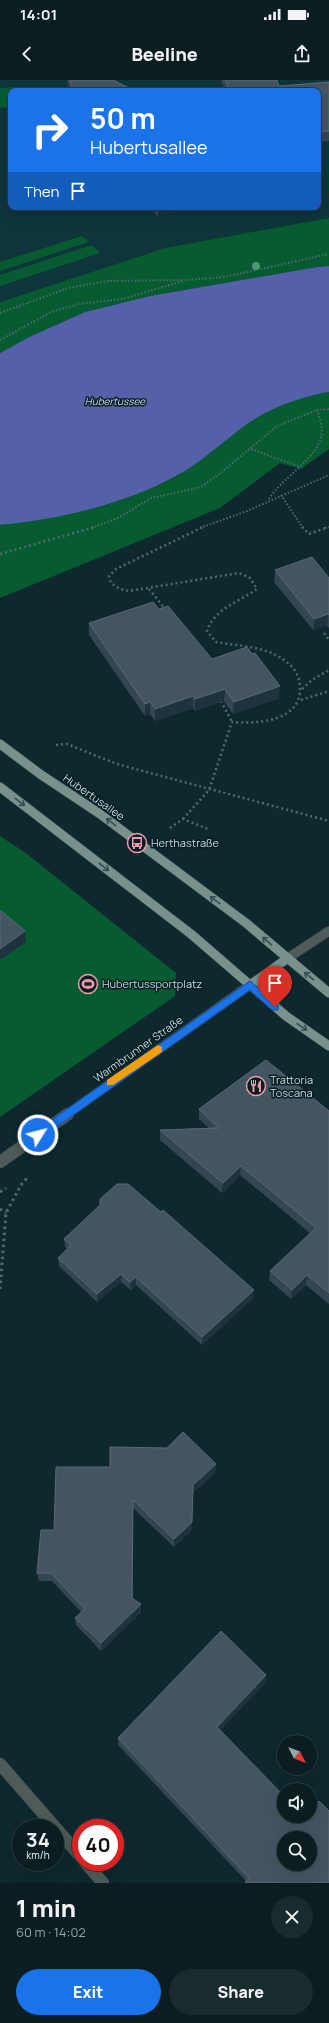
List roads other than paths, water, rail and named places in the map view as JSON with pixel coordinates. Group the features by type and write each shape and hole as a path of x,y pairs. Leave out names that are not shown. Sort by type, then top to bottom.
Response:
{"main road":[{"name":"Hubertusallee","path":"0,744 40,774 100,814 246,923 329,993"},
{"path":"0,787 191,934 286,1016 329,1046"},
{"path":"250,984 288,958"}],"street":[{"path":"288,958 329,931"},
{"name":"Warmbrunner Straße","path":"0,1162 250,984"},
{"path":"0,1764 72,1848"},
{"path":"93,1871 103,1883"}],"water":[{"name":"Hubertussee","path":"329,266 329,392 306,397 273,409 243,427 193,466 142,492 119,501 72,514 48,519 0,525 0,353 29,337 85,312 150,296"}],"place":[{"name":"Herthastraße","path":"137,843"},
{"name":"Hubertussportplatz","path":"88,984"},
{"name":"Trattoria Toscana","path":"256,1086"}]}
